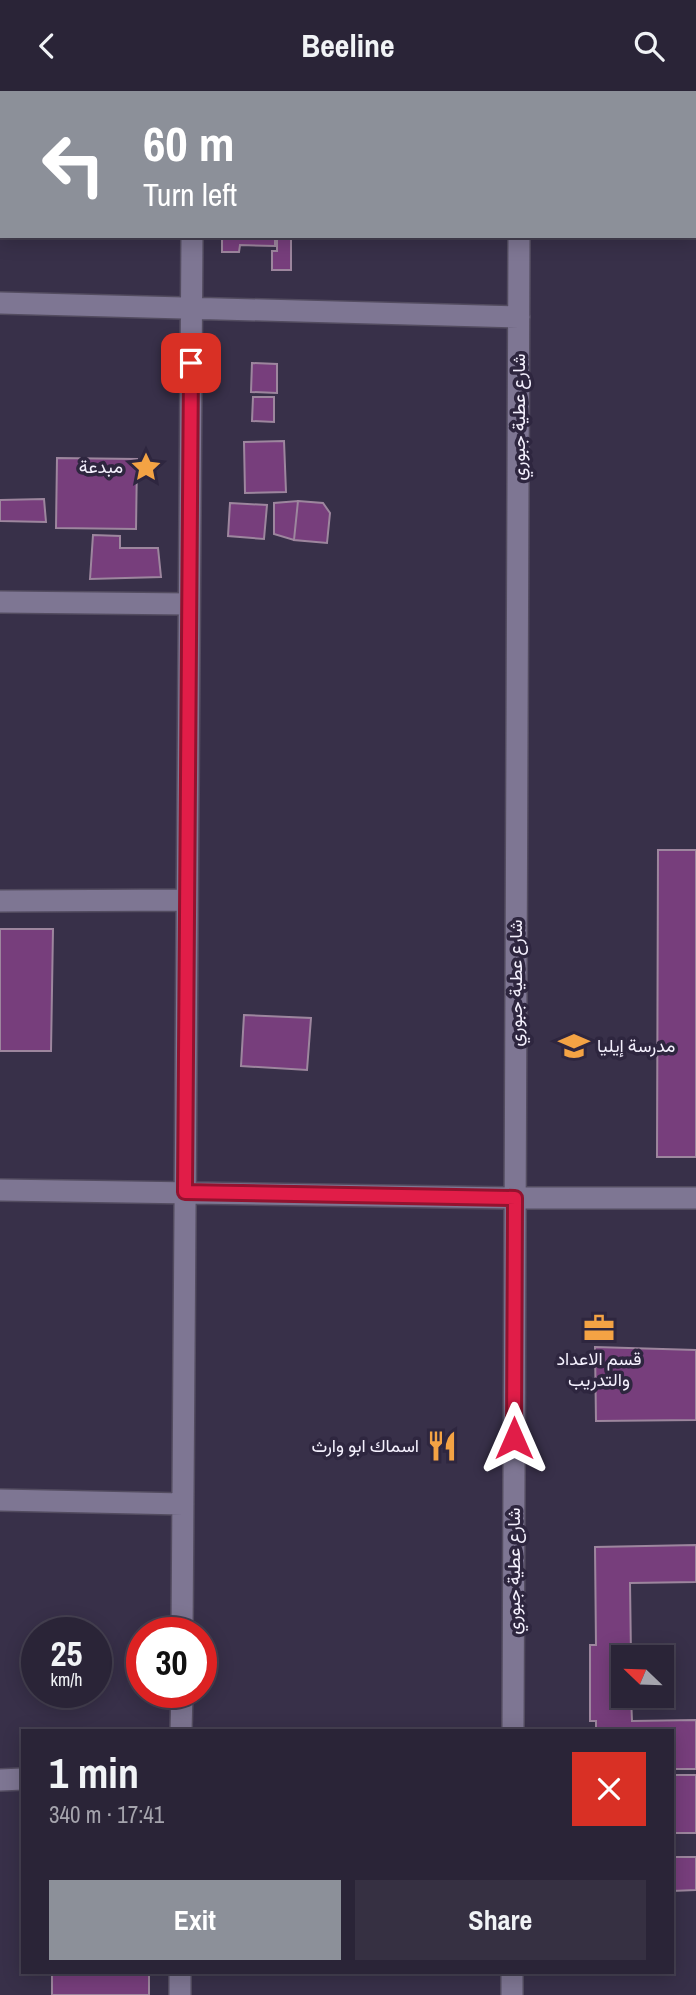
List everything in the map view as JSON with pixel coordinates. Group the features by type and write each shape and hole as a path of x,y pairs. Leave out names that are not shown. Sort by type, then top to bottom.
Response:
{"street":[{"path":"182,1617 192,238"},
{"name":"شارع عطية جبوري","path":"513,1729 519,238"},
{"path":"0,303 519,317"},
{"path":"0,602 189,604"},
{"path":"0,901 187,900"},
{"path":"0,1190 696,1198"},
{"path":"0,1500 183,1504"},
{"path":"181,1729 182,1708"},
{"path":"0,1780 21,1779"},
{"path":"180,1974 180,1995"},
{"path":"512,1974 512,1995"}],"building":[{"path":"222,238 275,238 275,246 240,245 239,252 222,252"},
{"path":"277,238 291,238 291,270 272,270 272,251 277,251"},
{"path":"252,363 277,364 277,393 251,392"},
{"path":"253,397 274,397 274,422 252,421"},
{"path":"284,441 286,492 245,493 244,442"},
{"path":"57,458 137,459 136,529 56,528"},
{"path":"44,499 46,522 0,521 0,500"},
{"path":"298,501 294,540 274,534 274,503"},
{"path":"298,501 323,503 330,513 327,543 294,540"},
{"path":"230,503 267,505 264,539 228,536"},
{"path":"93,535 120,536 120,548 158,548 161,577 90,579"},
{"path":"658,850 696,850 696,1157 657,1157"},
{"path":"0,929 53,929 51,1051 0,1051"},
{"path":"244,1015 311,1018 307,1070 241,1066"},
{"path":"595,1347 696,1350 696,1420 596,1421"},
{"path":"696,1545 696,1582 630,1583 631,1645 611,1645 611,1708 631,1708 632,1721 696,1720 696,1769 674,1769 674,1729 596,1729 596,1721 590,1721 590,1645 596,1645 595,1547"},
{"path":"674,1775 696,1775 696,1833 674,1833"},
{"path":"674,1857 696,1857 696,1890 674,1891"},
{"path":"52,1974 149,1974 149,1995 52,1995"}],"place":[{"name":"مبدعة","path":"146,467"},
{"name":"مدرسة إيليا","path":"574,1046"},
{"name":"قسم الاعداد والتدريب","path":"599,1328"},
{"name":"اسماك ابو وارث","path":"442,1446"}],"route":[{"path":"191,363 185,1192 515,1198 514,1438"}]}
